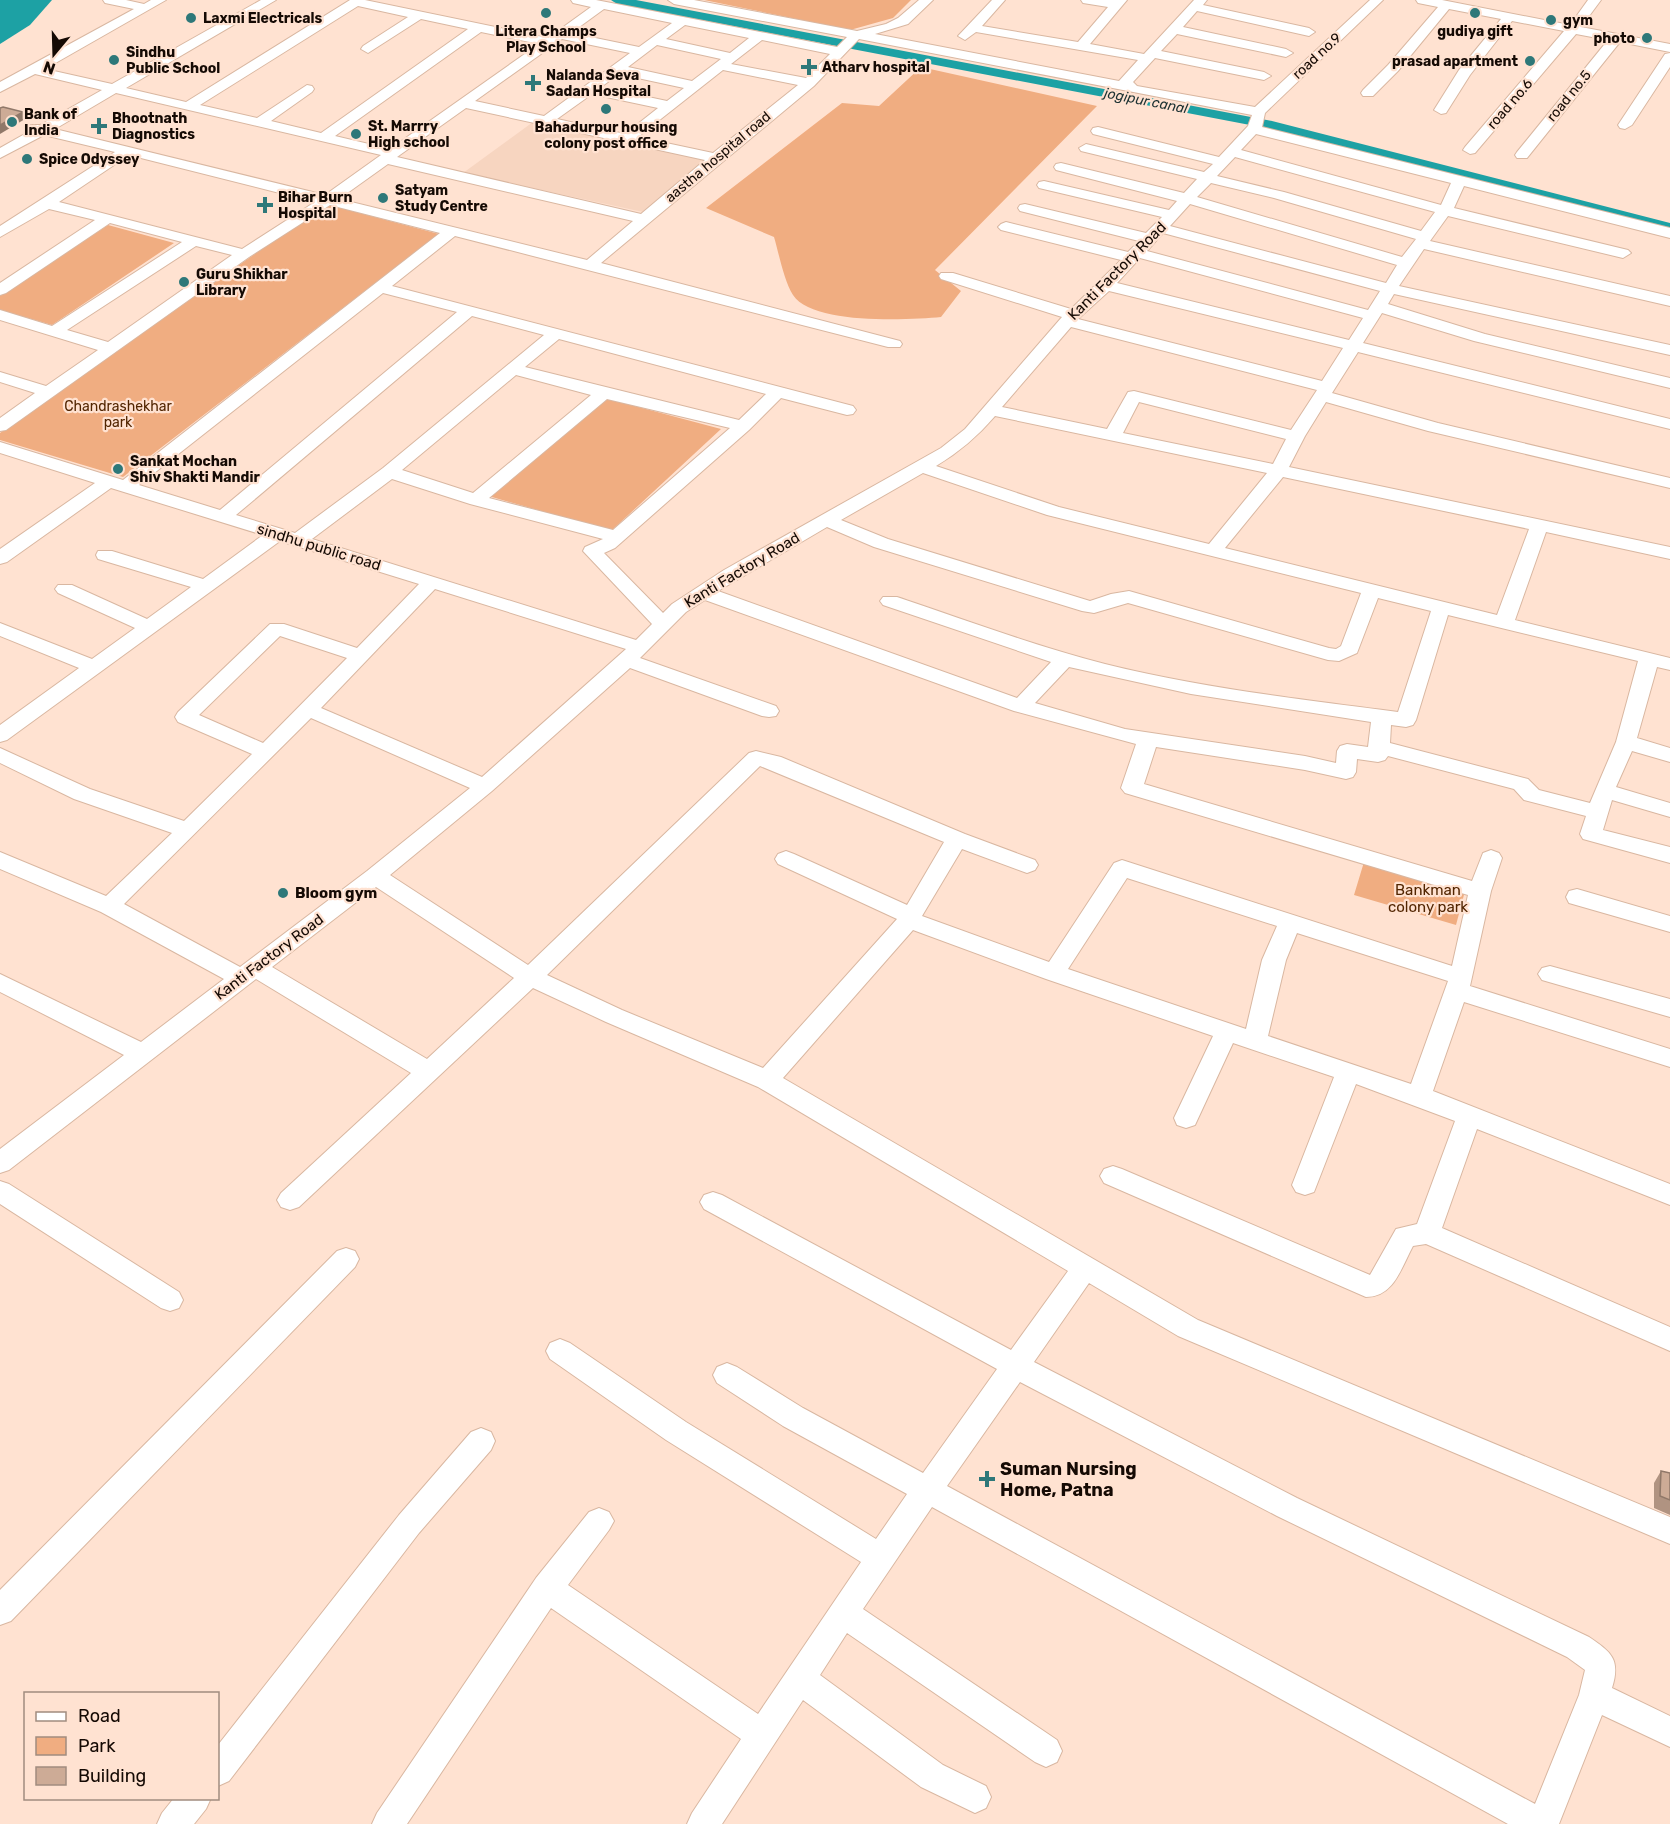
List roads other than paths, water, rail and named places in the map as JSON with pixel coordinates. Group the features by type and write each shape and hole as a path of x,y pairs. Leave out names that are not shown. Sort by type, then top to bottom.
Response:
{"street":[{"path":"109,0 145,8"},
{"path":"1,87 160,0"},
{"path":"0,154 258,0"},
{"path":"108,89 270,0"},
{"path":"577,0 759,36 950,53 1130,87 1459,180 1670,233"},
{"path":"674,0 848,44 903,21 927,0"},
{"path":"950,53 999,0"},
{"path":"1087,0 1119,3"},
{"name":"road no.9","path":"1255,121 1377,0"},
{"path":"1422,0 1670,48"},
{"name":"road no.6","path":"1470,150 1595,0"},
{"path":"187,107 357,1 479,27 641,51"},
{"path":"1081,47 1119,3"},
{"path":"1130,87 1126,81 1198,3 1309,32"},
{"path":"1368,93 1393,68 1446,4"},
{"path":"0,426 244,254 328,200 602,5"},
{"path":"368,49 419,15"},
{"path":"1441,110 1464,73 1509,17"},
{"path":"546,121 682,21"},
{"path":"323,138 479,27"},
{"path":"973,28 1081,47 1149,55 1264,76"},
{"path":"1174,29 1286,53"},
{"path":"628,138 759,36"},
{"name":"road no.5","path":"1522,155 1616,38"},
{"path":"655,41 809,83"},
{"name":"aastha hospital road","path":"590,265 809,83 848,44"},
{"path":"1625,125 1670,57"},
{"path":"617,69 695,86"},
{"path":"33,70 323,138 389,157 644,219"},
{"path":"259,123 307,88"},
{"path":"590,88 670,106"},
{"path":"1131,102 1221,120"},
{"path":"464,103 716,158"},
{"path":"1255,121 1670,222"},
{"name":"Kanti Factory Road","path":"3,1158 375,876 485,786 633,653 662,623 702,592 947,452 971,433 1071,318 1106,285 1229,157 1255,121"},
{"path":"0,147 41,129 590,265 894,344"},
{"path":"1098,131 1229,157 1623,253"},
{"path":"1086,148 1209,177 1423,240 1670,302"},
{"path":"0,232 47,204 127,150"},
{"path":"1061,167 1189,199 1406,263"},
{"path":"1214,550 1279,470 1296,436 1406,263 1452,200 1459,180"},
{"path":"1044,184 1173,215"},
{"path":"47,204 244,254"},
{"path":"1025,208 1155,234 1670,350"},
{"path":"0,290 108,219"},
{"path":"1006,227 1377,311 1670,383"},
{"path":"0,558 118,484 452,231"},
{"path":"55,331 121,286 194,241"},
{"path":"947,276 1071,318 1325,392 1434,427 1670,483"},
{"path":"1106,285 1670,424"},
{"path":"379,287 847,410"},
{"path":"222,517 469,310"},
{"path":"0,315 110,348"},
{"path":"298,540 389,472 556,333"},
{"path":"512,369 743,426"},
{"path":"0,377 48,392"},
{"path":"1113,435 1139,389 1296,436"},
{"path":"662,623 592,551 608,544 743,426 778,392"},
{"path":"477,500 604,393"},
{"path":"991,410 1670,553"},
{"name":"sindhu public road","path":"1,448 432,582 633,653 769,711"},
{"path":"921,466 956,480 1053,511 1670,663"},
{"path":"389,472 477,500 616,537"},
{"path":"826,520 881,543 1089,607 1101,606 1116,597 1129,597 1328,654 1339,655 1350,649 1371,591"},
{"path":"1504,623 1539,525"},
{"path":"0,735 277,534"},
{"path":"105,555 206,586"},
{"path":"110,906 309,710 432,582"},
{"path":"65,589 149,627"},
{"path":"702,592 1021,706 1124,736 1305,763 1346,772 1347,751 1378,755 1382,717"},
{"path":"890,601 1065,659 1195,687 1406,720 1441,608"},
{"path":"265,752 185,717 277,628 361,656"},
{"path":"0,629 94,667"},
{"path":"1649,658 1626,742 1601,801 1591,834 1670,855"},
{"path":"1021,706 1065,659"},
{"path":"309,710 485,786"},
{"path":"1148,739 1132,788 1480,891"},
{"path":"1626,742 1670,755"},
{"path":"1379,747 1521,784 1532,795 1670,810"},
{"path":"0,755 81,794 187,830"},
{"path":"290,1200 530,977 756,758 774,762 957,839 1027,865"},
{"path":"767,1080 910,918 957,839"},
{"path":"1419,1096 1458,983 1480,891 1491,858"},
{"path":"786,859 910,918 1054,973 1419,1096 1670,1195"},
{"path":"0,860 110,906 249,973 428,1071"},
{"path":"1054,973 1122,868 1291,921 1670,1058"},
{"path":"375,876 530,977 614,1016 767,1080 1188,1328 1670,1531"},
{"path":"1577,897 1670,924"},
{"path":"1255,1040 1274,960 1291,921"},
{"path":"1550,974 1670,1008"},
{"path":"0,982 143,1054"},
{"path":"1186,1118 1227,1031"},
{"path":"1305,1185 1348,1073"},
{"path":"1427,1233 1469,1117"},
{"path":"1113,1176 1366,1286 1375,1286 1380,1282 1405,1236 1427,1233 1670,1339"},
{"path":"0,1191 170,1300"},
{"path":"713,1202 1016,1366 1287,1507 1578,1647 1599,1662 1601,1673 1594,1695 1541,1824 794,1417 727,1375"},
{"path":"0,1611 346,1259"},
{"path":"703,1824 880,1558 1085,1268"},
{"path":"560,1351 676,1431 880,1558"},
{"path":"219,1769 409,1524 481,1441"},
{"path":"388,1824 547,1588 599,1521"},
{"path":"547,1588 762,1736"},
{"path":"843,1613 1046,1751"},
{"path":"800,1679 932,1776 975,1797"},
{"path":"1594,1695 1670,1732"},
{"path":"173,1824 193,1800"}],"water":[{"path":"0,0 52,0 30,25 0,44"}],"waterway":[{"name":"jogipur canal","path":"617,0 1272,125 1670,227"}],"place":[{"name":"Litera Champs Play School","path":"546,13"},
{"name":"gudiya gift","path":"1475,13"},
{"name":"Laxmi Electricals","path":"191,18"},
{"name":"gym","path":"1551,20"},
{"name":"photo","path":"1647,38"},
{"name":"Sindhu Public School","path":"114,60"},
{"name":"prasad apartment","path":"1530,61"},
{"name":"Atharv hospital","path":"809,67"},
{"name":"Nalanda Seva Sadan Hospital","path":"533,83"},
{"name":"Bahadurpur housing colony post office","path":"606,109"},
{"name":"Bank of India","path":"12,122"},
{"name":"Bhootnath Diagnostics","path":"99,126"},
{"name":"St. Marrry High school","path":"356,134"},
{"name":"Spice Odyssey","path":"27,159"},
{"name":"Satyam Study Centre","path":"383,198"},
{"name":"Bihar Burn Hospital","path":"265,205"},
{"name":"Guru Shikhar Library","path":"184,282"},
{"name":"Sankat Mochan Shiv Shakti Mandir","path":"118,469"},
{"name":"Bloom gym","path":"283,893"},
{"name":"Suman Nursing Home, Patna","path":"987,1479"}],"park label":[{"name":"Chandrashekhar park","path":"118,414"},
{"name":"Bankman colony park","path":"1428,898"}]}
